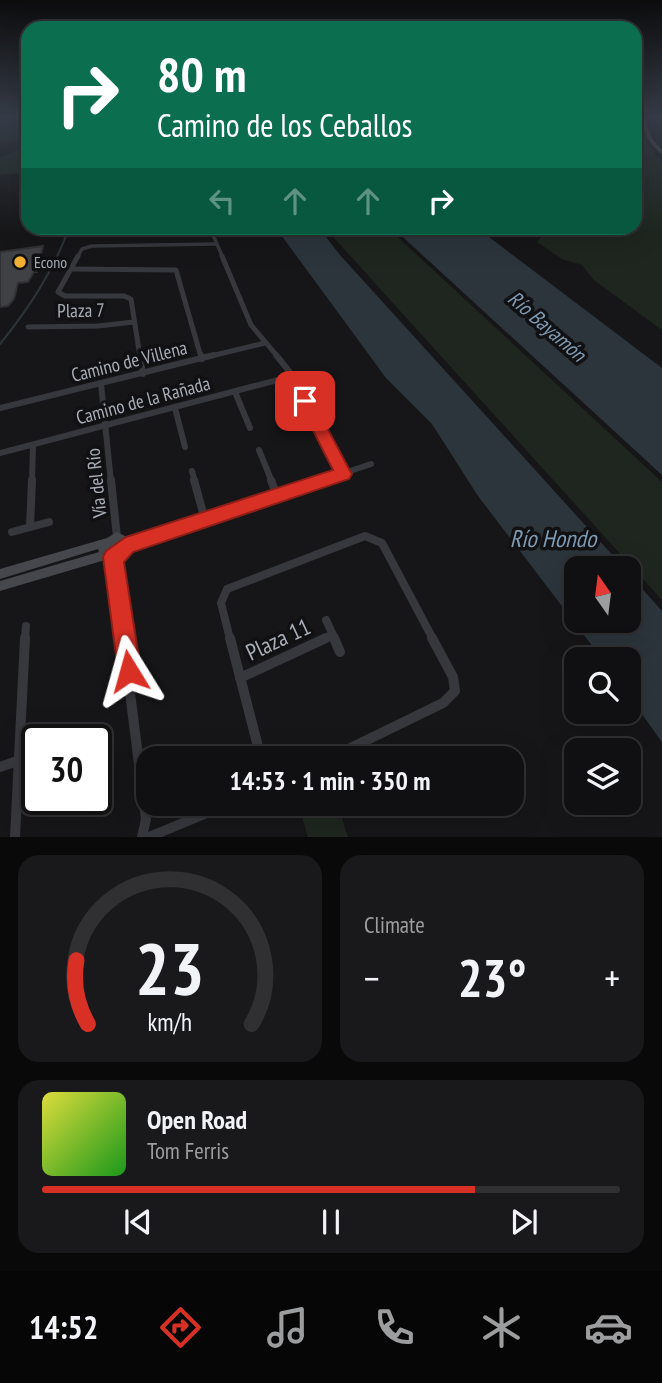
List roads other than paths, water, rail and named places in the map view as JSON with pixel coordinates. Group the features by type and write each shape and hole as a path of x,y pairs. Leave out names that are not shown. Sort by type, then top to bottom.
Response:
{"street":[{"path":"213,235 251,325 293,376 343,474"},
{"path":"143,374 131,299 59,295 58,292 82,249 216,244"},
{"path":"71,269 176,270 202,359"},
{"name":"Plaza 7","path":"29,327 99,326 134,322"},
{"name":"Camino de Villena","path":"0,408 265,343"},
{"name":"Camino de la Rañada","path":"0,453 293,376"},
{"name":"Vía del Río","path":"101,384 106,426 111,540"},
{"path":"235,392 250,428"},
{"path":"174,408 185,447"},
{"path":"30,527 33,445"},
{"path":"259,450 277,496"},
{"path":"0,586 122,553 126,545 371,464"},
{"path":"192,471 205,520"},
{"path":"12,532 49,522"},
{"path":"258,746 220,603 227,589 365,536 382,543 453,677 455,691 443,703 355,746"},
{"path":"0,574 111,540 125,541 126,545"},
{"path":"109,556 102,552 111,540"},
{"path":"109,556 146,819 142,837"},
{"name":"Plaza 11","path":"326,620 340,652"},
{"path":"15,837 26,626"},
{"name":"Plaza 11","path":"240,678 332,635"},
{"path":"0,767 19,760"},
{"path":"149,837 200,816"}],"water":[{"name":"Río Hondo","path":"281,235 324,235 613,556 564,556 564,609 478,496 432,424 386,378"},
{"name":"Río Bayamón","path":"401,235 486,235 662,368 662,475"},
{"name":"Río Hondo","path":"641,588 662,611 662,742 641,713 641,647 593,647 583,634 641,633"}],"waterway":[{"path":"0,344 39,289 56,260 66,235"}],"place":[{"name":"Econo","path":"20,262"}]}
